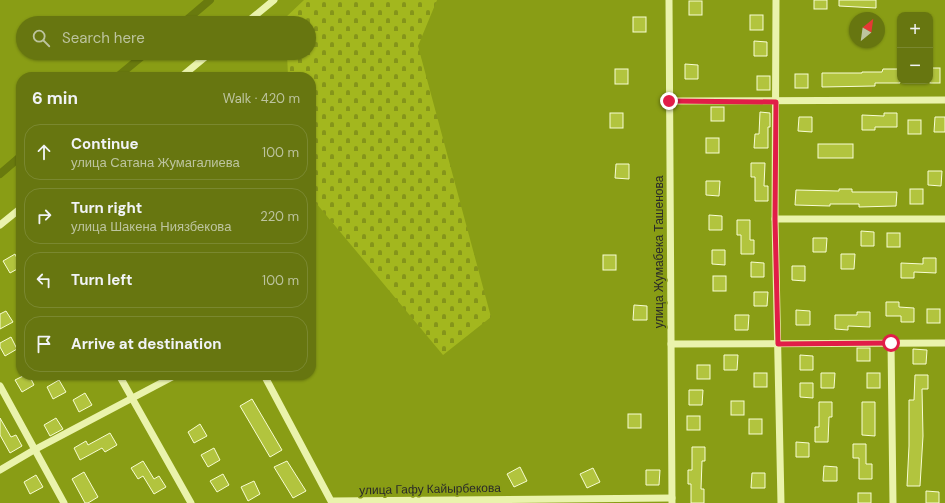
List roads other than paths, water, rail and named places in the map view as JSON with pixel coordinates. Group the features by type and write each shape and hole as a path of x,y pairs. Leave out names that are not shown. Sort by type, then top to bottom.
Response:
{"street":[{"path":"255,16 274,0"},
{"name":"улица Жумабека Ташенова","path":"669,0 672,500"},
{"path":"776,0 775,219 781,503"},
{"path":"187,72 202,60"},
{"path":"669,101 776,102 945,100"},
{"path":"0,225 16,212"},
{"path":"775,219 945,219"},
{"path":"891,343 893,503"},
{"path":"671,344 945,343"},
{"path":"122,380 191,503"},
{"path":"0,470 34,450 166,380"},
{"name":"улица Гафу Кайырбекова","path":"267,380 330,502 672,500"},
{"path":"0,386 64,503"}],"waterway":[{"path":"191,16 210,0"},
{"path":"123,72 138,60"},
{"path":"0,174 16,160"}]}
